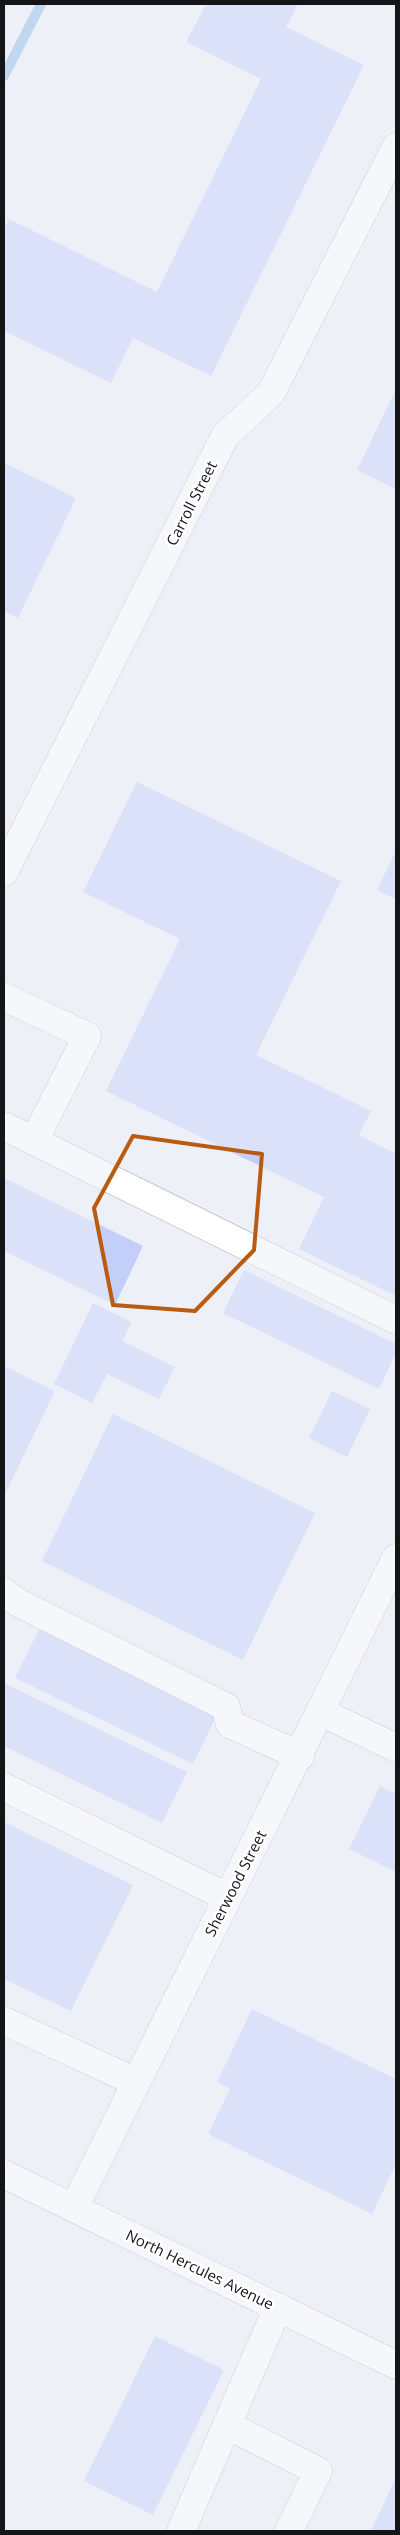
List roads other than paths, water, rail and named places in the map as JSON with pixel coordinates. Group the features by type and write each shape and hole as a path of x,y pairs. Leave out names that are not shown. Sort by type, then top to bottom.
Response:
{"street":[{"name":"Carroll Street","path":"4,872 225,436 271,393 396,147"},
{"path":"4,997 87,1036 34,1141"},
{"path":"4,1126 396,1320"},
{"name":"Sherwood Street","path":"74,2208 227,1897 300,1756 396,1558"},
{"path":"4,1592 14,1601 226,1707 230,1724 300,1756"},
{"path":"320,1712 396,1748"},
{"path":"4,1787 227,1897"},
{"path":"4,2021 136,2082"},
{"name":"North Hercules Avenue","path":"4,2174 396,2364"},
{"path":"181,2531 278,2307"},
{"path":"227,2425 318,2471 289,2531"}],"waterway":[{"path":"4,76 41,4"}]}
